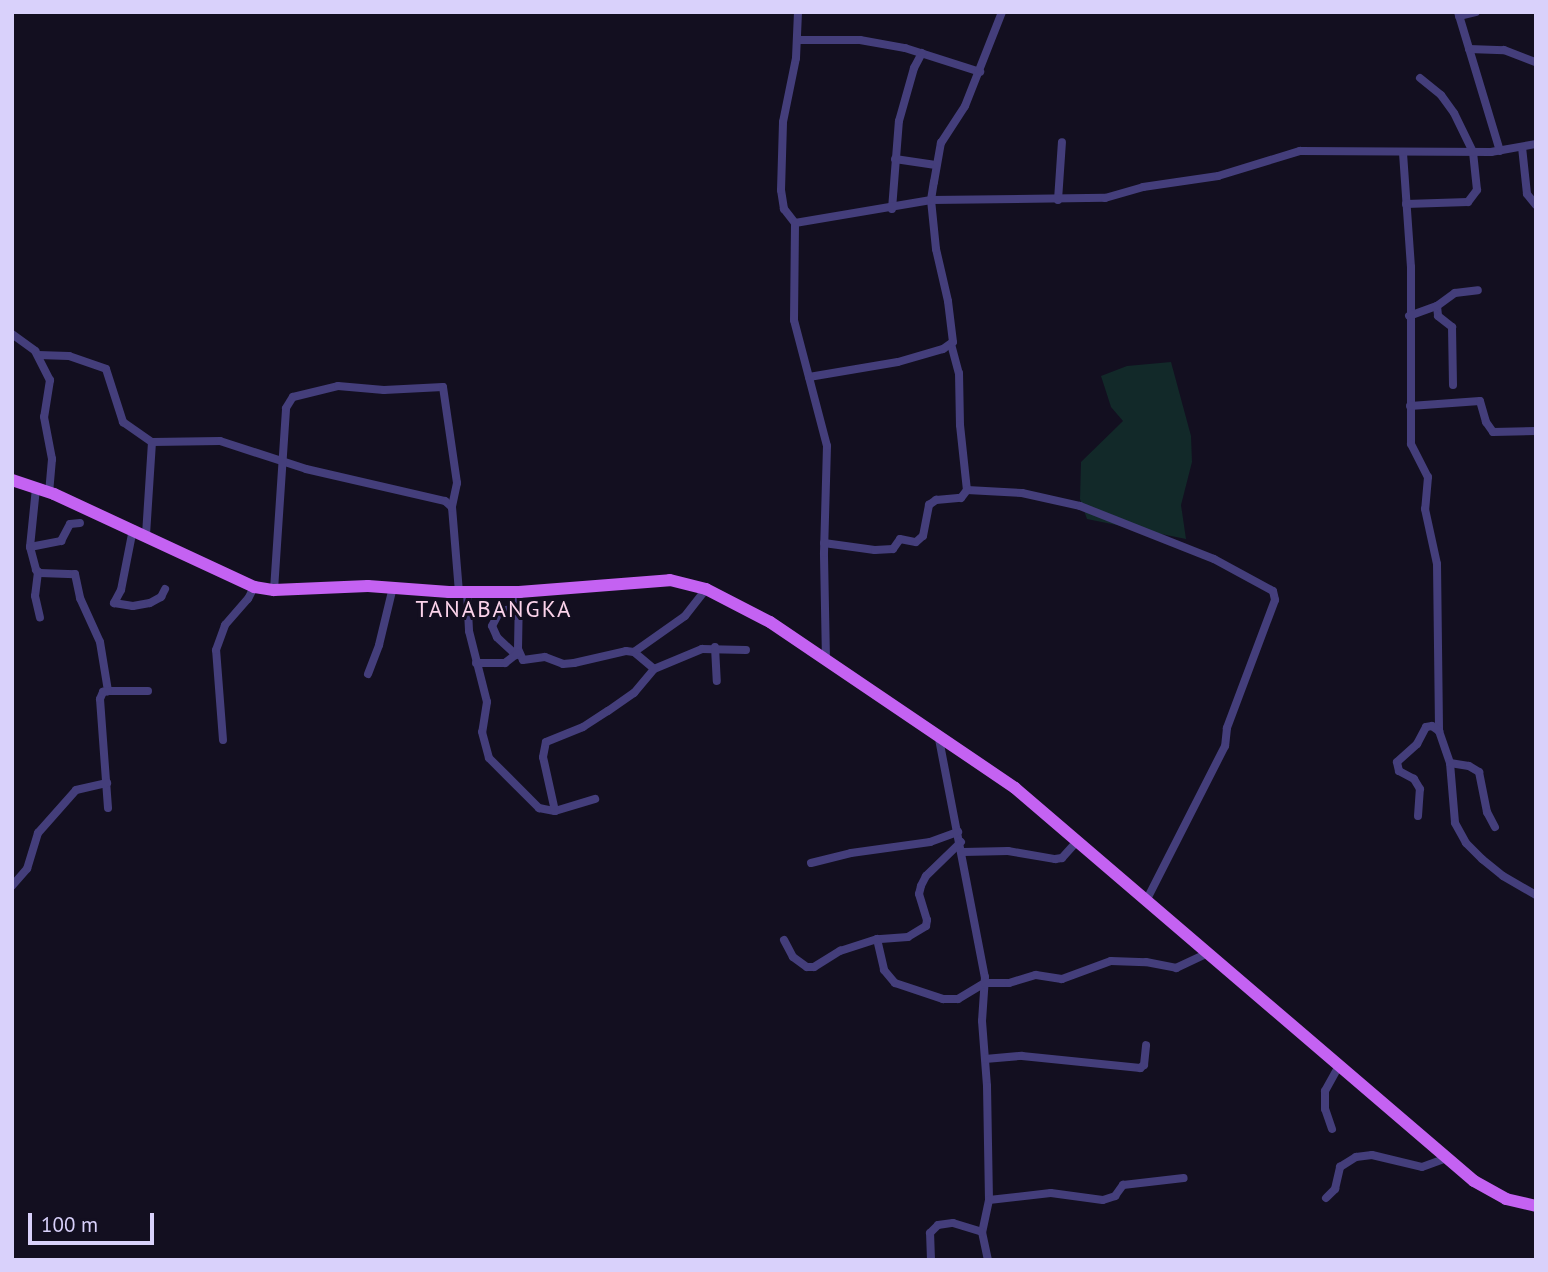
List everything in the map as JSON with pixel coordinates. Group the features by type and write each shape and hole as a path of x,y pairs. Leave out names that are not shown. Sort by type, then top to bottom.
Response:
{"main road":[{"path":"15,483 50,492 146,535 220,574 254,587 274,590 393,587 463,592 519,592 670,580 706,589 770,622 1015,788 1447,1158 1491,1192 1536,1206"}],"street":[{"path":"798,12 797,40 783,122 781,190 784,209 796,223 793,307 827,446 824,543 826,660"},
{"path":"824,543 875,550 892,549 900,539 916,542 923,536 929,505 936,500 961,498 967,490 960,425 959,373 951,344 954,337 936,249 931,200 941,144 965,106 981,72 1002,12"},
{"path":"1476,12 1458,14 1500,150"},
{"path":"797,40 860,40 922,53 981,72"},
{"path":"1469,49 1504,50 1536,62"},
{"path":"892,209 902,108 914,68 922,53"},
{"path":"1406,204 1470,202 1477,190 1473,152 1449,104 1420,78"},
{"path":"1058,200 1062,142"},
{"path":"796,223 892,209 931,200 1113,197 1143,187 1218,176 1300,151 1473,152 1536,144"},
{"path":"1522,147 1527,194 1536,205"},
{"path":"1403,153 1411,267 1411,444 1428,477 1425,509 1437,564 1439,731 1450,763 1455,823 1461,836 1503,876 1536,895"},
{"path":"895,159 936,165"},
{"path":"1409,316 1437,306 1455,293 1478,290"},
{"path":"1437,306 1438,316 1452,327 1453,385"},
{"path":"12,334 38,355 50,380 44,417 52,459 50,492"},
{"path":"809,377 886,364 951,344"},
{"path":"38,355 69,356 103,367 110,376 123,422 130,430 152,442 220,441 282,460 440,499 452,508"},
{"path":"274,590 286,408 293,397 338,386 384,390 439,386 446,394 457,483 452,508 463,592 469,631 487,702 482,728 486,751 494,764 537,807 555,811 595,799"},
{"path":"1410,406 1480,401 1486,422 1493,432 1536,431"},
{"path":"146,535 152,442"},
{"path":"36,488 30,547 38,572 35,596 40,617"},
{"path":"967,490 1022,493 1080,506 1214,559 1273,591 1275,600 1227,728 1225,746 1147,899"},
{"path":"30,547 58,542 65,537 70,524 80,523"},
{"path":"133,530 121,590 114,603 133,606 150,603 161,597 165,589"},
{"path":"38,572 75,574 80,598 100,642 108,691"},
{"path":"223,740 216,654 225,625 248,599 254,587"},
{"path":"369,674 393,587"},
{"path":"634,652 685,616 706,589"},
{"path":"517,654 519,592"},
{"path":"517,608 500,611 492,626 497,638 523,660 545,657 563,664 626,651 634,652 654,669"},
{"path":"555,811 543,757 546,742 583,727 608,711 634,693 654,669 715,647 746,650"},
{"path":"715,647 717,681"},
{"path":"476,663 505,663 517,654"},
{"path":"108,808 100,699 103,692 108,691 148,691"},
{"path":"1418,816 1420,789 1414,779 1399,771 1397,762 1417,744 1426,727 1432,726 1439,731"},
{"path":"939,739 961,842 985,983 982,1021 989,1200 982,1232 988,1260"},
{"path":"1450,763 1469,766 1479,772 1487,812 1495,827"},
{"path":"12,886 27,869 38,833 76,790 107,783"},
{"path":"811,863 851,853 930,842 958,832"},
{"path":"962,852 1008,851 1055,859 1062,858 1078,840"},
{"path":"784,940 793,957 807,967 814,967 840,951 877,939 908,937 926,926 927,920 919,894 920,886 926,876 961,842"},
{"path":"877,939 884,970 895,983 943,999 961,998 985,983 1009,983 1036,975 1062,979 1111,961 1146,961 1176,968 1208,953"},
{"path":"985,1059 1022,1056 1137,1068 1144,1065 1146,1045"},
{"path":"1332,1129 1325,1109 1325,1091 1339,1066"},
{"path":"1325,1198 1335,1189 1340,1167 1356,1157 1372,1155 1422,1167 1447,1158"},
{"path":"989,1200 1051,1193 1108,1200 1122,1185 1184,1178"},
{"path":"932,1260 930,1233 938,1225 954,1223 982,1232"}],"green space":[{"path":"1171,362 1191,436 1192,462 1181,505 1186,539 1087,519 1080,499 1081,462 1123,421 1111,407 1101,376 1127,366"}],"district":[{"name":"TANABANGKA","path":"494,609"}]}
